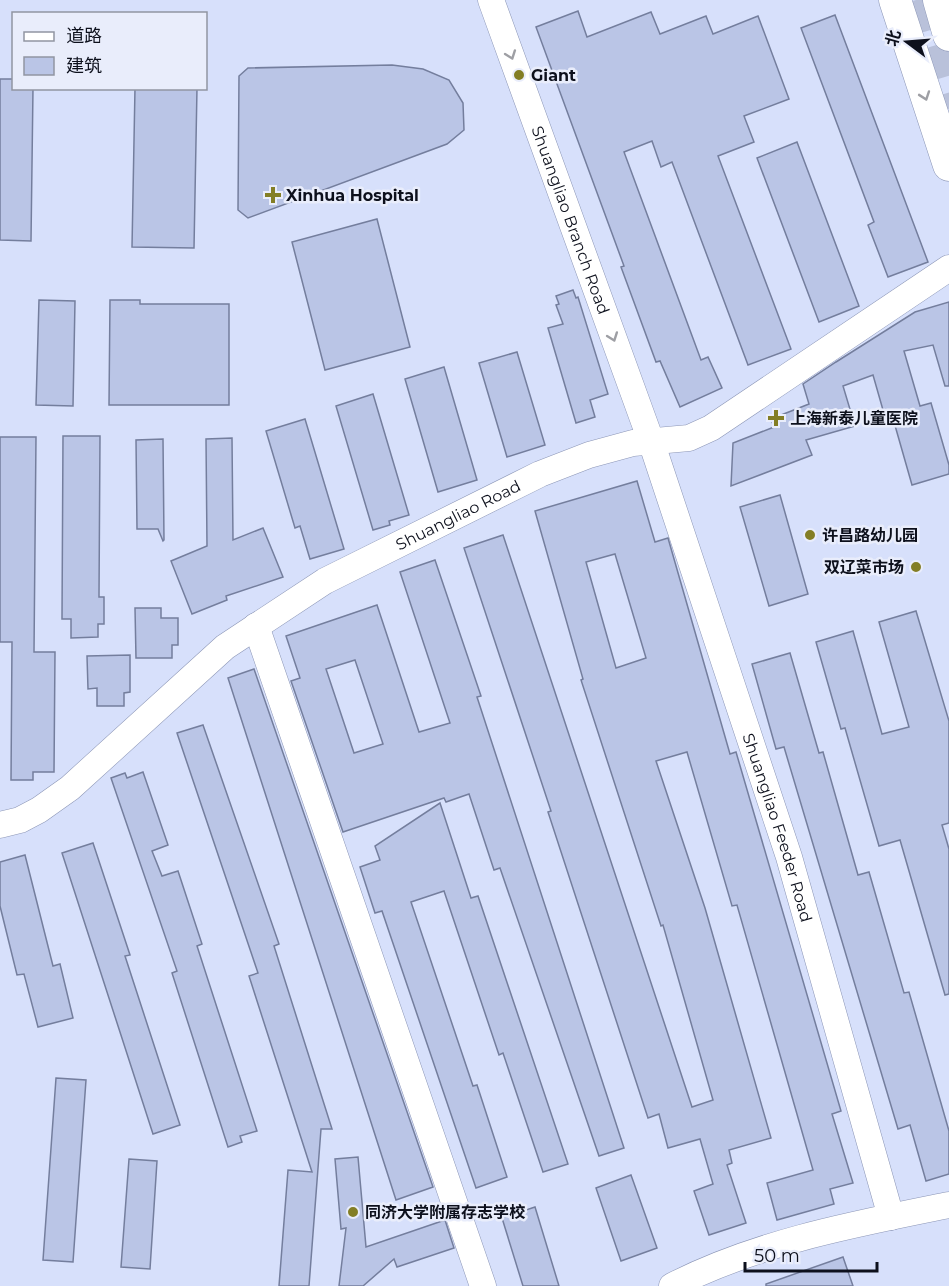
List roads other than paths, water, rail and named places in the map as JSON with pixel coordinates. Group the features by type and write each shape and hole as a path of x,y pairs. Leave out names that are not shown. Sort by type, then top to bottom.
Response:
{"main road":[{"path":"895,0 949,165"},
{"path":"940,2 949,35"}],"street":[{"name":"Shuangliao Branch Road","path":"491,0 651,441"},
{"name":"Shuangliao Road","path":"0,825 20,820 39,810 70,788 209,661 256,626 325,581 540,474 589,455 651,441 689,438 711,428 949,268"},
{"name":"Shuangliao Feeder Road","path":"651,441 789,857 891,1217"},
{"path":"256,626 483,1286"},
{"path":"681,1284 770,1247 825,1231 949,1205"}],"tunnel":[{"path":"916,0 949,109"}],"place":[{"name":"Giant","path":"519,75"},
{"name":"Xinhua Hospital","path":"273,195"},
{"name":"上海新泰儿童医院","path":"776,418"},
{"name":"许昌路幼儿园","path":"810,535"},
{"name":"双辽菜市场","path":"916,567"},
{"name":"同济大学附属存志学校","path":"353,1212"}]}
